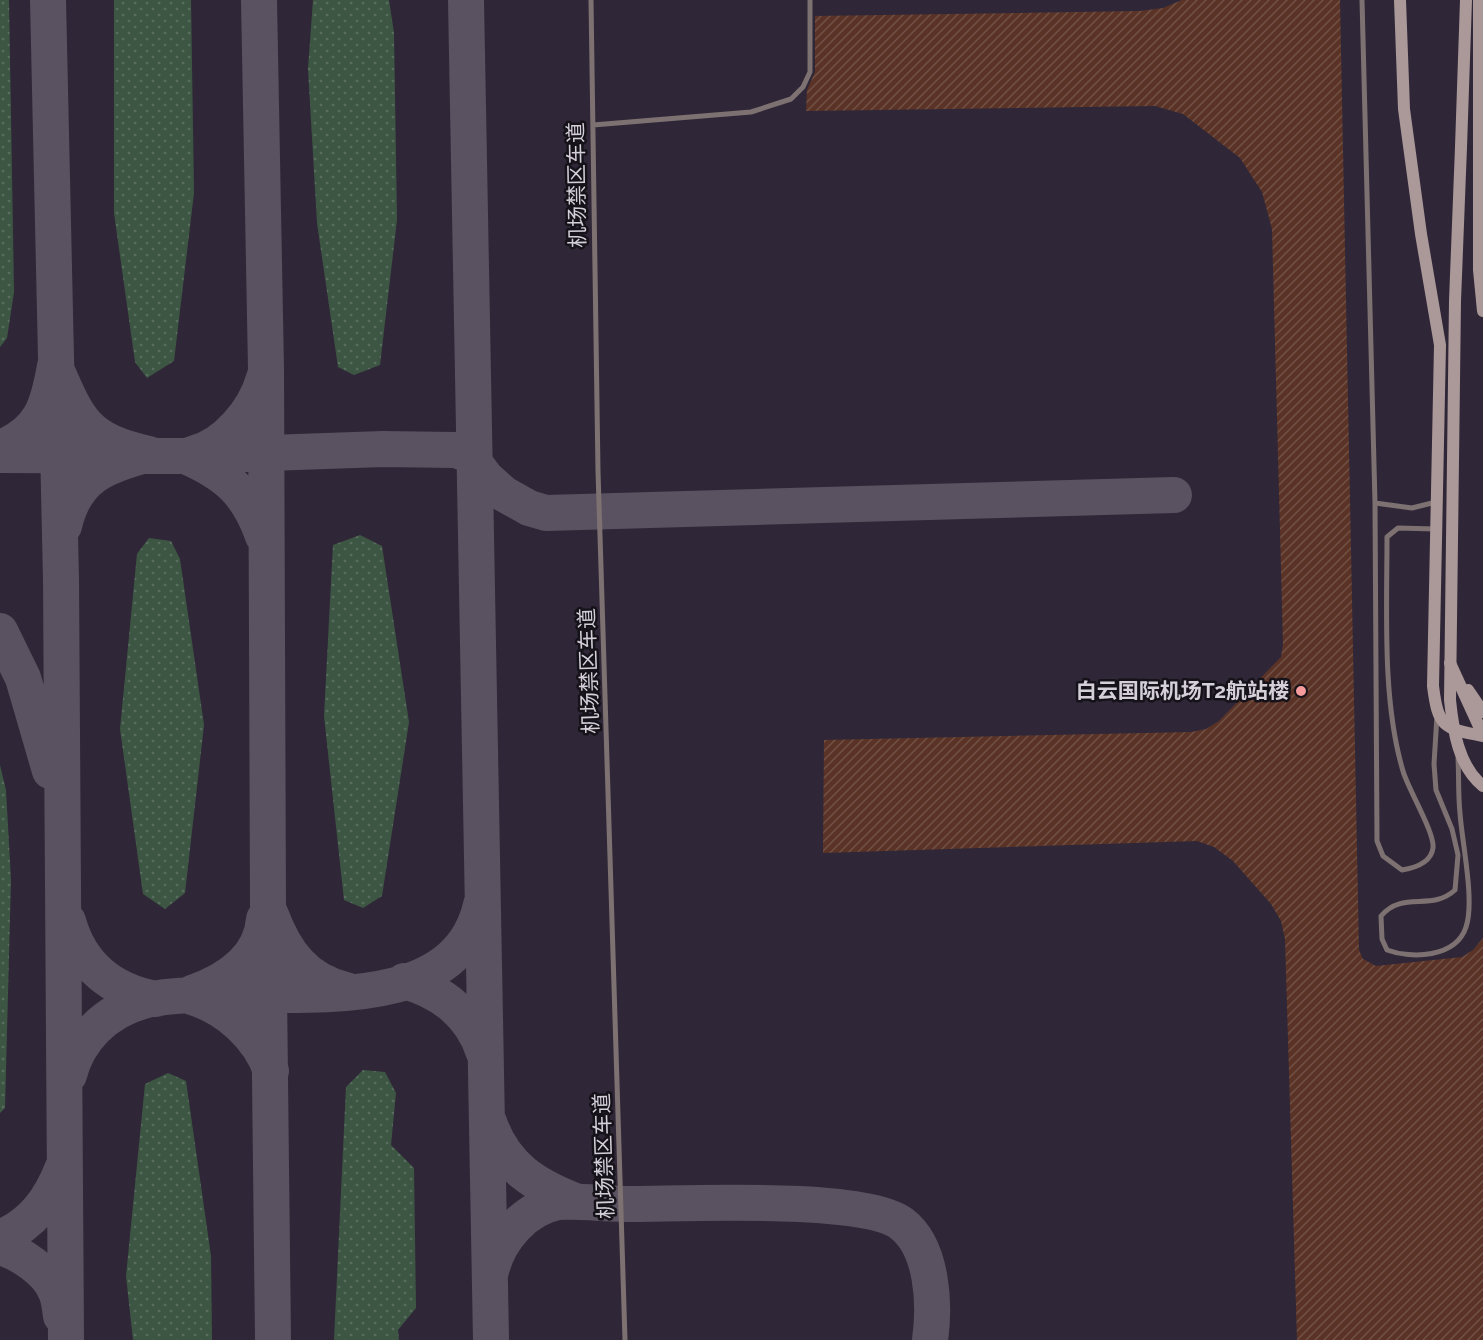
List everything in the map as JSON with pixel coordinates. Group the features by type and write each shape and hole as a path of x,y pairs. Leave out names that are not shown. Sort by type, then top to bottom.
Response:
{"street":[{"path":"1400,0 1404,109 1421,234 1440,345 1433,686 1437,715 1446,726 1457,731 1483,735"},
{"path":"1466,0 1455,301 1449,662 1454,734 1465,761 1477,781 1483,786"},
{"path":"1479,0 1479,270 1483,311"},
{"path":"1449,662 1483,712"},
{"path":"1449,662 1483,735"}],"lane":[{"name":"机场禁区车道","path":"591,0 598,471 625,1340"},
{"path":"592,125 751,112 791,99 803,87 810,72 810,0"},
{"path":"1362,0 1376,503 1377,841 1383,856 1402,870 1416,868 1426,861 1433,848 1430,831 1409,790 1393,723 1387,619 1387,537 1398,528 1437,529"},
{"path":"1376,503 1412,508 1438,502"},
{"path":"1437,715 1436,790 1452,829 1458,855 1455,890 1446,899 1433,903 1415,901 1389,907 1381,916 1382,939 1387,950 1401,956 1440,952 1456,943 1466,928 1469,908 1460,812 1457,731"}],"green space":[{"path":"0,0 9,0 14,292 7,338 0,347"},
{"path":"114,0 191,0 194,193 174,361 147,378 135,362 114,213"},
{"path":"313,0 389,0 394,33 397,220 380,365 354,375 338,367 317,223 308,69"},
{"path":"360,535 382,546 409,722 382,896 363,908 344,900 324,716 333,545"},
{"path":"149,538 171,541 180,559 204,725 185,893 165,909 143,894 120,729 137,554"},
{"path":"0,765 6,790 11,880 5,1108 0,1113"},
{"path":"363,1070 385,1072 396,1093 391,1145 414,1168 416,1308 398,1330 399,1340 334,1340 346,1087"},
{"path":"168,1073 186,1081 211,1256 212,1340 133,1340 126,1276 145,1084"}],"building":[{"name":"白云国际机场T2航站楼","path":"1182,0 1340,0 1359,950 1363,959 1376,966 1462,957 1473,950 1483,938 1483,1340 1297,1340 1285,939 1281,921 1271,904 1233,861 1214,847 1197,841 823,853 824,740 1191,732 1206,729 1219,721 1281,657 1283,644 1272,229 1262,192 1240,158 1183,114 1155,106 806,111 807,90 815,72 815,16 1140,11 1163,8"}],"taxiway":[{"path":"48,0 61,580 66,1340"},
{"path":"259,0 266,369 268,903 273,1340"},
{"path":"466,0 491,1340"},
{"path":"0,448 14,442 34,426 45,405 55,366 71,401 87,426 111,442 149,454 118,463 94,476 76,496 64,526"},
{"path":"192,454 216,443 237,425 254,402 264,378"},
{"path":"0,455 185,456 383,449 456,450 469,455 486,478 504,494 529,508 546,513 1174,495"},
{"path":"185,456 213,470 234,487 250,508 263,536"},
{"path":"0,631 23,678 50,771"},
{"path":"69,1075 79,1050 96,1028 117,1012 143,1001 183,995 336,994 385,987 429,973 462,946 481,905"},
{"path":"271,915 283,941 298,963 319,980 346,990"},
{"path":"192,993 229,975 249,957 256,946 264,919"},
{"path":"68,921 81,951 100,974 125,990 156,999"},
{"path":"404,981 431,991 454,1006 472,1027 484,1053"},
{"path":"192,997 218,1008 240,1025 259,1047 271,1071"},
{"path":"489,1122 503,1151 523,1173 548,1189 578,1202"},
{"path":"0,1238 22,1226 39,1210 63,1167"},
{"path":"491,1271 500,1247 515,1227 535,1211 558,1202 773,1203 852,1209 882,1215 902,1224 920,1247 926,1262 932,1294 930,1340"},
{"path":"0,1247 24,1258 47,1277 57,1295 61,1316"}],"place":[{"name":"白云国际机场T2航站楼","path":"1301,691"}]}
